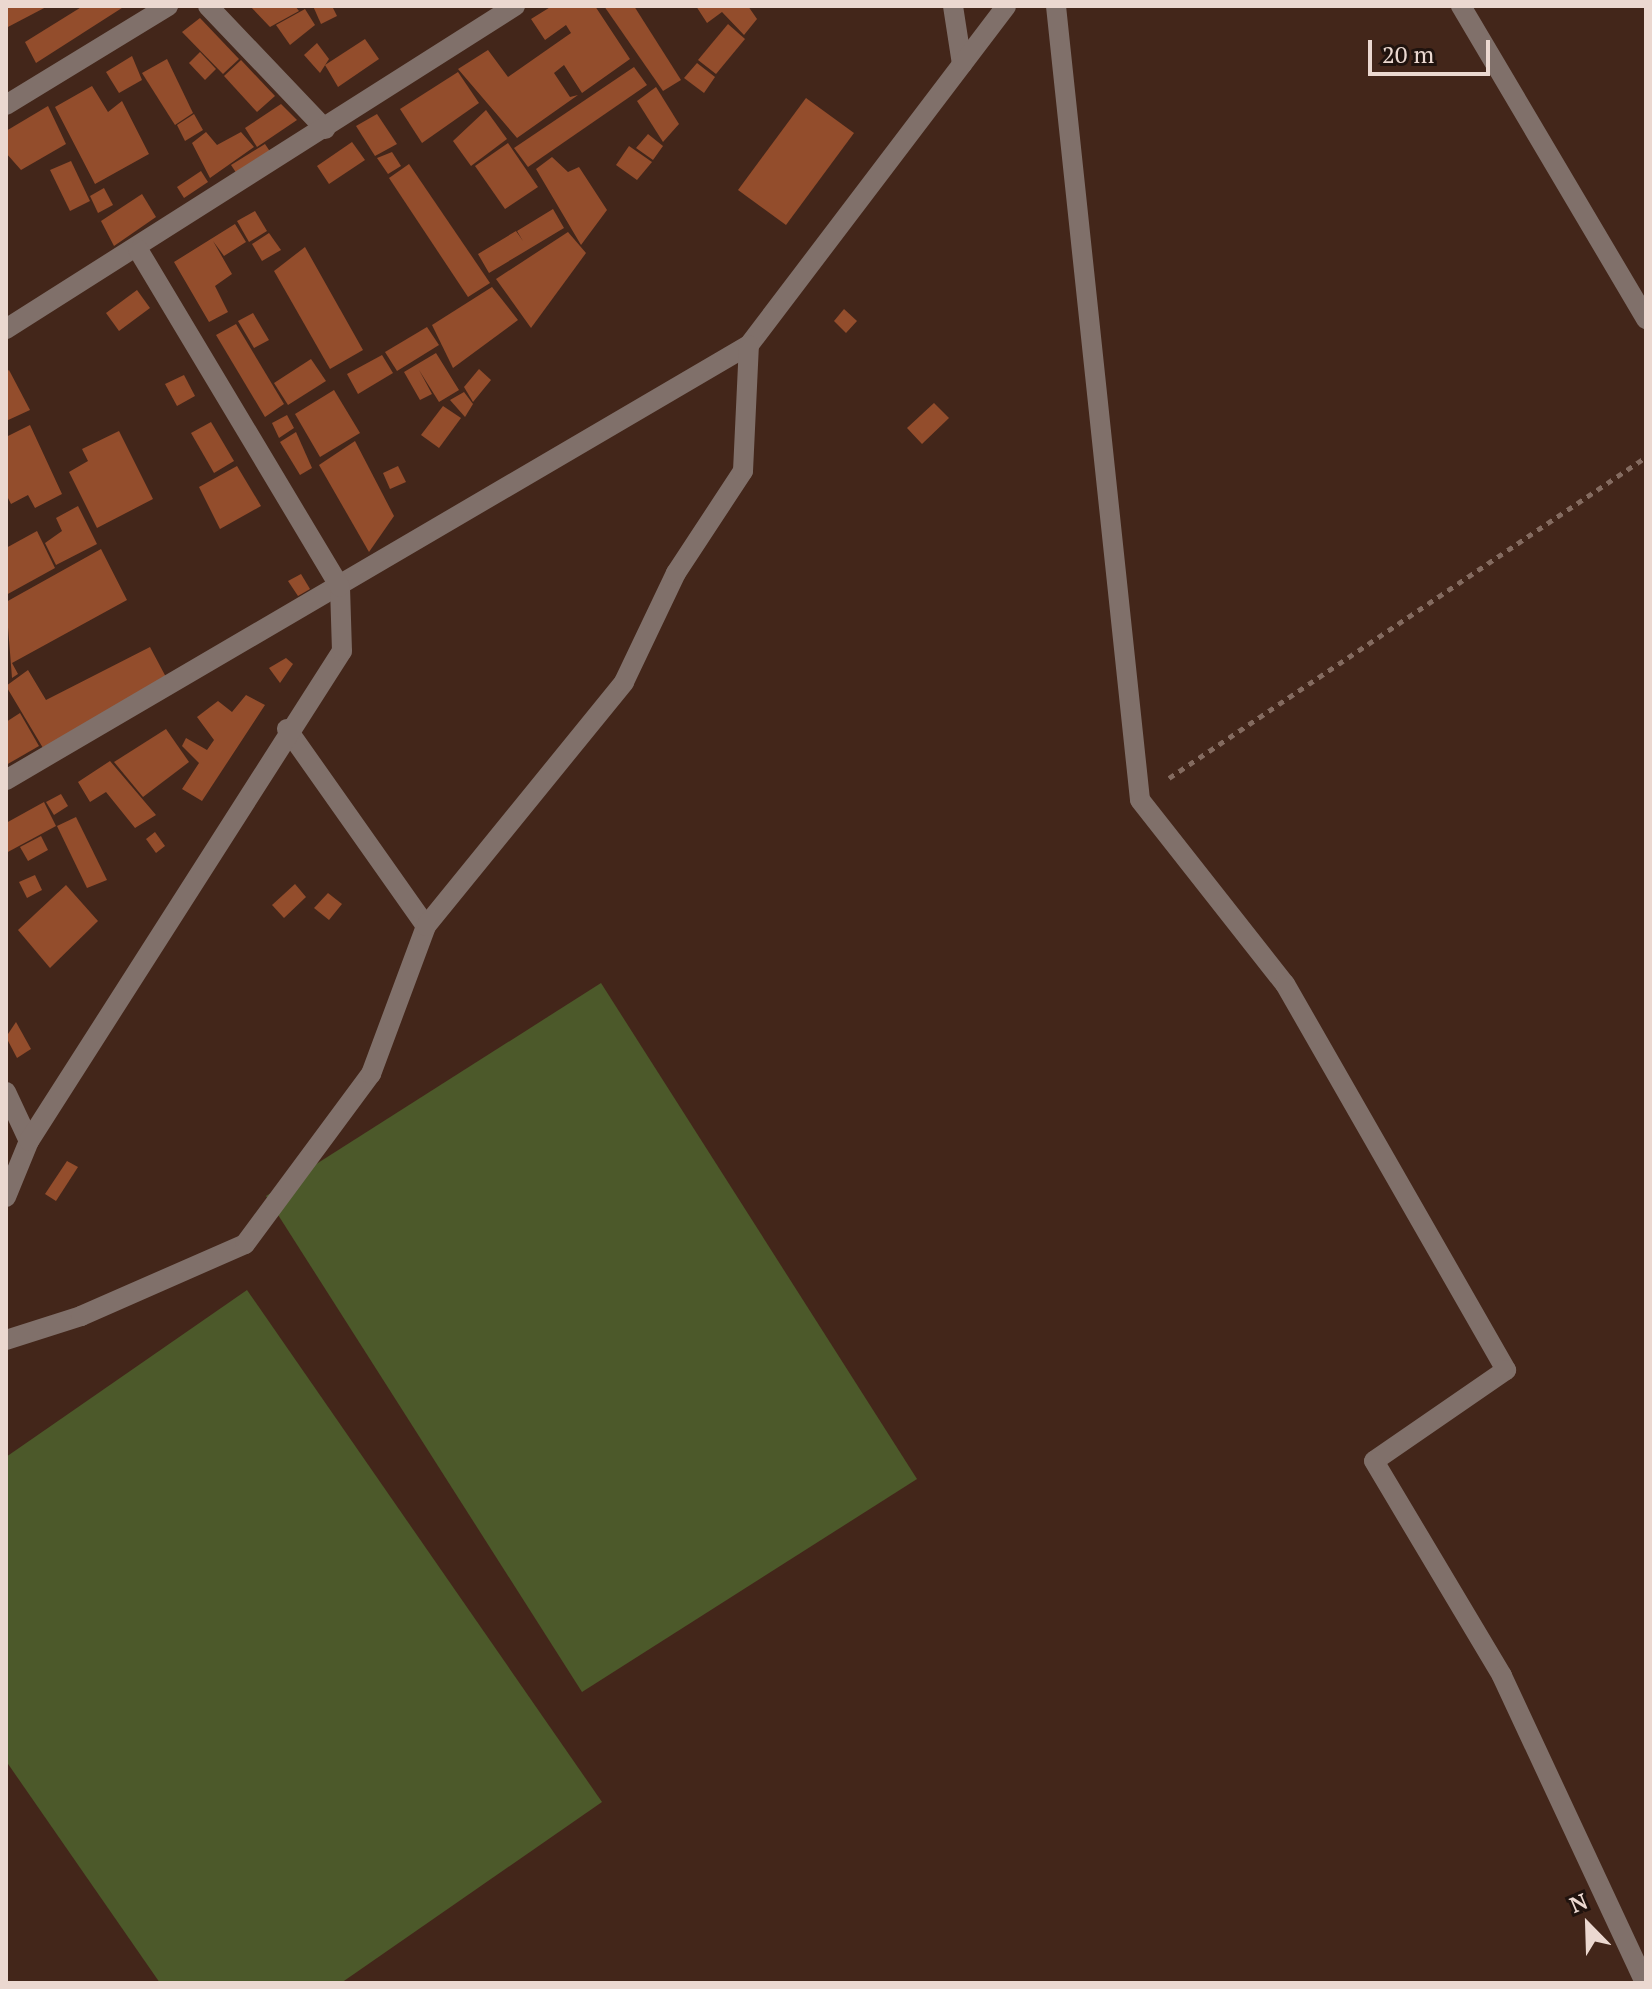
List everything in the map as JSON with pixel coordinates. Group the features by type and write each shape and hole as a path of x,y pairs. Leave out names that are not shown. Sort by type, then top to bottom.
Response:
{"street":[{"path":"6,105 168,6"},
{"path":"208,6 325,129"},
{"path":"6,329 138,250 515,6"},
{"path":"953,6 962,64"},
{"path":"6,780 749,345 1006,6"},
{"path":"1056,6 1140,800 1285,984 1506,1370 1374,1461 1502,1676 1645,1983"},
{"path":"1461,6 1646,319"},
{"path":"6,1197 29,1141 287,729 342,651 340,587 138,250"},
{"path":"6,1340 81,1316 245,1244 371,1074 426,926 624,682 676,573 743,471 749,345"},
{"path":"287,729 426,926"},
{"path":"6,1092 29,1141"}],"path":[{"path":"1140,800 1646,457"}],"green space":[{"path":"601,983 917,1479 582,1692 266,1196"},
{"path":"247,1290 602,1802 341,1983 160,1983 6,1761 6,1457"}],"building":[{"path":"6,6 48,6 6,28"},
{"path":"83,6 125,6 36,63 25,42"},
{"path":"250,6 295,6 299,11 270,27"},
{"path":"313,6 332,6 337,16 321,24"},
{"path":"552,6 595,6 630,59 582,93 564,65 554,73 570,97 578,95 517,138 458,69 488,50 508,77 571,33 566,25 545,40 531,19"},
{"path":"604,6 634,6 681,80 663,91"},
{"path":"696,6 748,6 757,19 744,35 722,12 707,23"},
{"path":"305,9 315,25 290,45 276,25"},
{"path":"200,18 239,59 223,74 182,32"},
{"path":"728,24 745,39 716,74 698,60"},
{"path":"365,39 379,59 338,87 325,65"},
{"path":"317,43 329,59 320,73 304,55"},
{"path":"200,52 216,69 205,80 189,63"},
{"path":"132,56 142,80 119,93 106,72"},
{"path":"167,59 193,113 175,125 142,73"},
{"path":"241,60 275,96 257,112 224,76"},
{"path":"697,63 715,77 704,93 684,78"},
{"path":"634,67 647,85 528,167 514,148"},
{"path":"458,72 479,103 422,143 400,109"},
{"path":"92,86 108,112 122,101 149,154 95,184 55,107"},
{"path":"656,87 679,124 663,142 637,101"},
{"path":"806,98 854,133 786,225 738,190"},
{"path":"281,104 297,120 257,147 245,128"},
{"path":"48,106 66,144 21,170 6,153 6,131"},
{"path":"486,110 507,139 471,166 453,141"},
{"path":"194,114 203,130 185,141 177,125"},
{"path":"377,114 397,144 375,156 356,126"},
{"path":"206,132 217,145 241,132 254,147 210,178 192,143"},
{"path":"648,134 663,146 653,160 636,148"},
{"path":"352,142 365,160 329,184 317,166"},
{"path":"508,143 538,187 505,209 475,166"},
{"path":"265,144 271,153 239,177 231,165"},
{"path":"629,146 652,162 637,180 616,165"},
{"path":"392,152 401,166 388,174 377,158"},
{"path":"552,157 568,172 579,167 607,210 581,245 536,169"},
{"path":"71,161 90,201 70,211 50,170"},
{"path":"409,164 490,283 468,297 389,178"},
{"path":"201,171 208,182 184,198 177,187"},
{"path":"104,188 113,205 98,213 90,196"},
{"path":"142,194 156,217 114,246 101,221"},
{"path":"553,209 564,228 489,273 478,254 516,231 523,241 517,231"},
{"path":"255,211 267,231 249,242 237,221"},
{"path":"235,224 246,242 224,256 213,241 232,274 215,286 228,312 209,322 174,262"},
{"path":"568,232 586,253 531,328 496,279"},
{"path":"269,233 281,250 262,261 252,244"},
{"path":"305,247 363,350 330,369 274,271"},
{"path":"492,287 518,320 453,368 432,325"},
{"path":"137,290 150,308 119,331 106,313"},
{"path":"844,309 857,321 846,333 834,321"},
{"path":"253,313 269,340 254,348 238,321"},
{"path":"236,324 284,404 265,417 216,335"},
{"path":"427,327 439,345 397,371 385,352"},
{"path":"436,353 459,390 439,402 419,370 432,394 420,400 404,372"},
{"path":"382,355 393,373 358,394 347,374"},
{"path":"311,359 326,381 288,405 274,383"},
{"path":"479,369 491,380 473,402 464,387"},
{"path":"9,370 30,410 6,421 6,372"},
{"path":"184,375 195,396 177,406 165,384"},
{"path":"334,390 360,433 320,457 295,414"},
{"path":"464,392 473,404 465,417 450,400"},
{"path":"934,403 949,418 922,444 907,428"},
{"path":"443,406 461,418 439,448 421,435"},
{"path":"287,415 294,428 279,438 272,423"},
{"path":"211,422 234,461 214,473 191,433"},
{"path":"30,425 62,494 35,508 28,495 11,504 6,494 6,437"},
{"path":"119,431 153,499 97,528 69,472 88,461 82,449"},
{"path":"296,432 312,468 300,475 280,442"},
{"path":"355,441 394,516 369,552 319,465"},
{"path":"237,466 261,506 220,529 199,487"},
{"path":"398,466 406,482 390,489 383,473"},
{"path":"78,506 97,544 56,565 45,543 62,531 56,518"},
{"path":"37,531 55,568 6,595 6,548"},
{"path":"101,549 127,600 12,663 18,674 12,678 6,602"},
{"path":"301,574 310,589 298,596 288,581"},
{"path":"150,647 167,679 43,748 6,686 28,670 46,700"},
{"path":"286,658 293,664 280,683 269,668"},
{"path":"246,695 265,705 202,801 182,789 199,763 182,746 186,738 207,750 214,740 197,717 218,701 232,712"},
{"path":"20,713 39,746 6,765 6,722"},
{"path":"166,729 189,762 143,797 114,762"},
{"path":"110,761 156,815 135,828 106,792 90,802 78,782"},
{"path":"61,794 68,806 54,815 46,802"},
{"path":"44,802 56,826 6,853 6,823"},
{"path":"76,817 107,880 87,888 57,826"},
{"path":"155,832 165,846 156,853 146,839"},
{"path":"41,836 48,850 28,861 20,847"},
{"path":"35,875 42,890 27,898 19,882"},
{"path":"295,884 306,897 284,918 272,905"},
{"path":"66,885 98,921 50,968 18,930"},
{"path":"328,893 342,904 329,920 314,908"},
{"path":"16,1022 31,1049 17,1058 6,1037"},
{"path":"67,1161 78,1167 56,1201 45,1194"}]}
